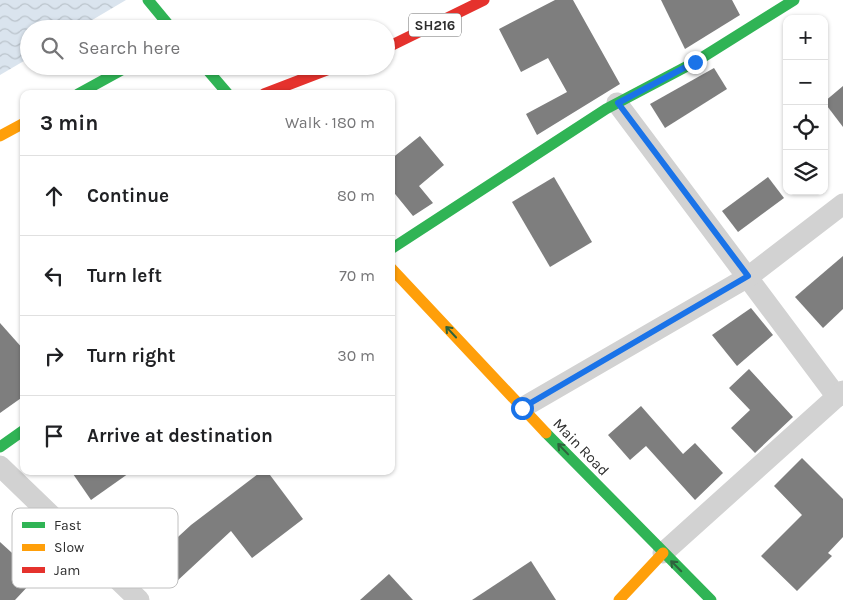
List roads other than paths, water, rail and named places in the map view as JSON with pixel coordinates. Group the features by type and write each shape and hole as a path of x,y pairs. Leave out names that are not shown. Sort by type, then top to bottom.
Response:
{"main road":[{"name":"SH216","path":"395,44 484,0"},
{"path":"395,246 618,103 695,62 794,0"},
{"path":"152,4 165,20"},
{"path":"85,90 112,75"},
{"path":"212,75 225,90"},
{"path":"274,90 314,75"},
{"path":"0,136 20,125"},
{"name":"Main Road","path":"395,272 522,408 711,600"},
{"path":"1,444 20,432"},
{"path":"619,600 664,553"}],"street":[{"path":"618,103 748,276 840,394 664,553"},
{"path":"522,408 748,276 843,204"},
{"path":"0,466 44,508"},
{"path":"127,588 139,600"}],"water":[{"path":"0,0 126,0 92,20 20,20 20,63 0,75"}]}
